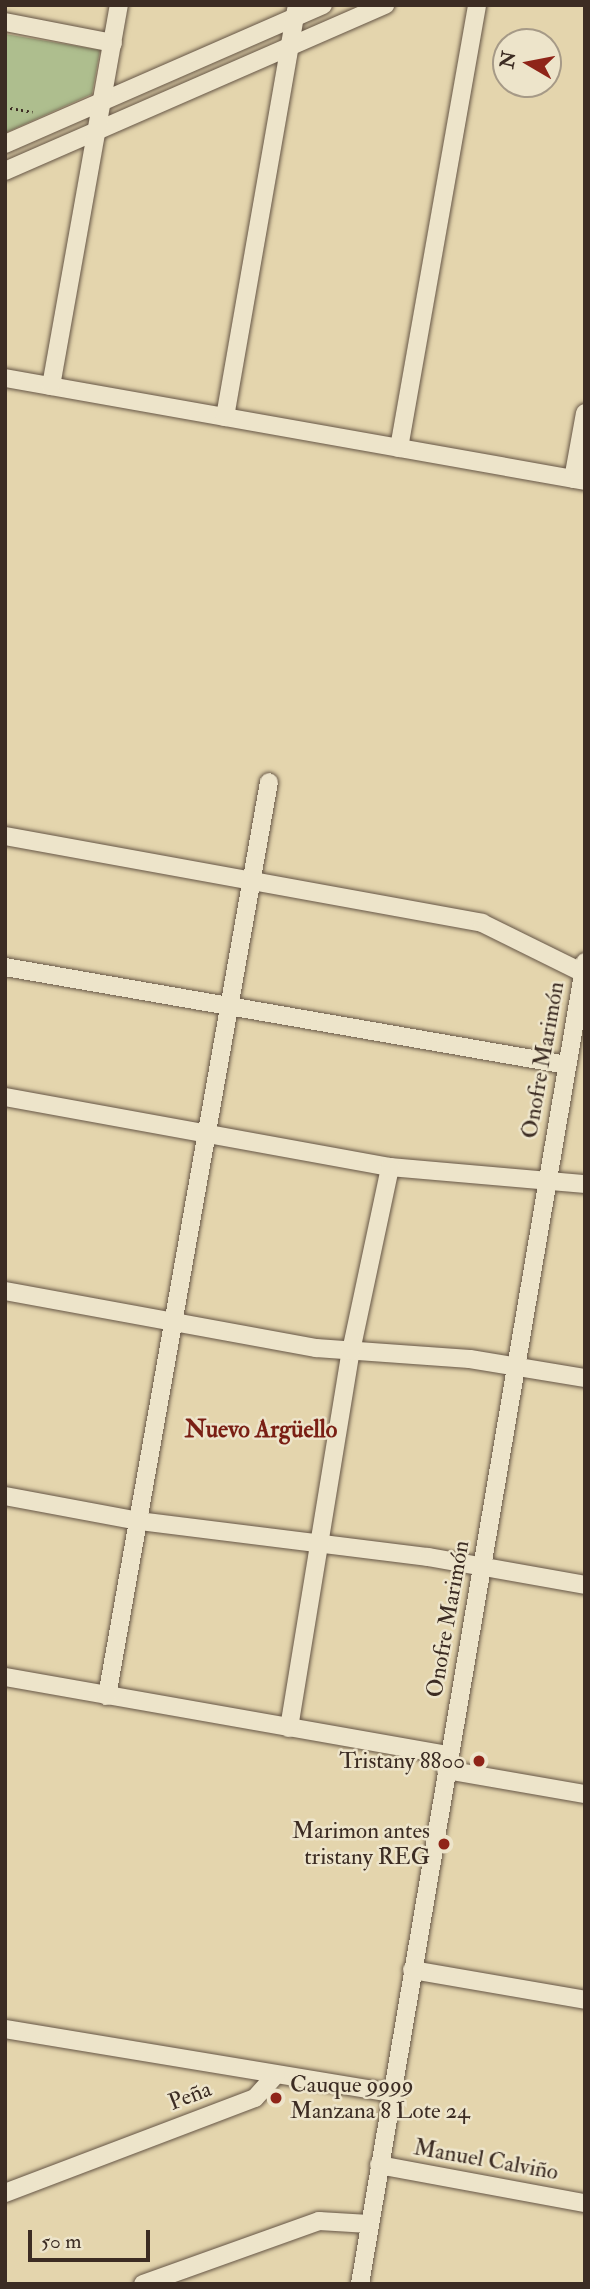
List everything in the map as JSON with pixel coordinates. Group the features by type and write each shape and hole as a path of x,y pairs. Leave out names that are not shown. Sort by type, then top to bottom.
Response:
{"street":[{"path":"51,386 119,5"},
{"path":"5,144 102,102 296,11 323,5"},
{"path":"5,171 385,5"},
{"path":"399,448 477,5"},
{"path":"225,417 296,11"},
{"path":"5,22 113,43"},
{"path":"5,378 579,480 585,413"},
{"path":"107,1696 269,782"},
{"path":"5,836 482,923 584,970"},
{"path":"5,967 567,1065"},
{"name":"Onofre Marimón","path":"359,2284 584,970"},
{"path":"5,1097 390,1167 547,1177 585,1184"},
{"path":"289,1728 351,1352 390,1167"},
{"path":"5,1291 351,1352 516,1366 585,1378"},
{"path":"5,1496 139,1521 482,1566 585,1585"},
{"path":"5,1677 289,1728 585,1794"},
{"path":"412,1970 585,2000"},
{"path":"5,2028 391,2093"},
{"name":"Peña","path":"5,2193 254,2098 276,2075"},
{"name":"Manuel Calviño","path":"379,2165 585,2203"},
{"path":"143,2284 319,2221 369,2224"}],"path":[{"path":"5,107 45,114"}],"green space":[{"path":"5,34 100,50 92,94 5,133"}],"place":[{"name":"Tristany 8800","path":"479,1761"},
{"name":"Marimon antes tristany REG","path":"444,1844"},
{"name":"Cauque 9999 Manzana 8 Lote 24","path":"276,2098"}],"district":[{"name":"Nuevo Argüello","path":"261,1430"}]}
